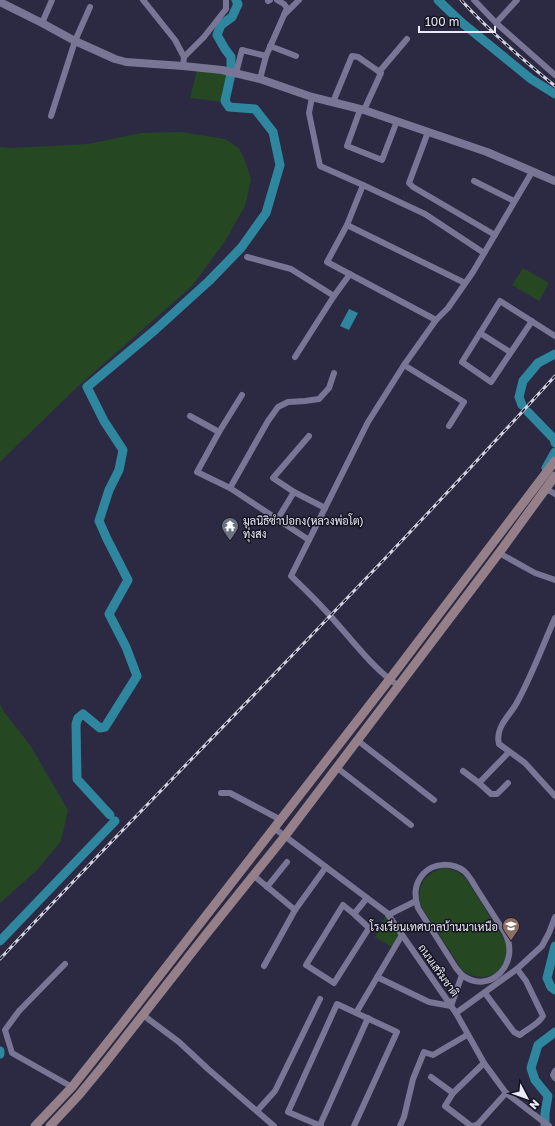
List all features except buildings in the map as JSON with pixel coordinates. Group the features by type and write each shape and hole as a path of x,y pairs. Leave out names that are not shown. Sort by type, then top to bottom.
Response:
{"main road":[{"path":"50,1126 79,1095 102,1067 285,836 399,686 499,553 544,485 555,461"},
{"path":"35,1126 72,1087 389,680 513,515 555,476"}],"street":[{"path":"42,23 52,0"},
{"path":"143,0 176,40 184,57 183,66"},
{"path":"184,57 204,37 226,9 226,0"},
{"path":"260,78 266,56 287,8 284,4 277,0"},
{"path":"284,15 299,0"},
{"path":"496,23 517,0"},
{"path":"476,1 496,23 555,75"},
{"path":"0,2 75,41 114,59 126,62 222,70 260,78 312,97 362,110 487,152 555,182"},
{"path":"51,116 75,41 90,7"},
{"path":"397,122 382,160 347,146 362,110 381,73 379,72 407,38"},
{"path":"270,46 296,56"},
{"path":"235,73 242,50 266,56"},
{"path":"333,102 352,56 358,57 379,72"},
{"path":"312,97 309,113 320,166 424,214 484,253"},
{"path":"428,132 409,183 413,187 495,235"},
{"path":"399,686 389,680 366,657 317,600 290,576 368,422 404,365 436,320 448,308 465,284 532,172"},
{"path":"474,181 514,201"},
{"path":"363,185 347,225 327,262 436,320"},
{"path":"347,225 465,284"},
{"path":"247,257 291,269 334,296"},
{"path":"295,357 350,274"},
{"path":"532,321 491,382 462,362 500,301 532,321 555,336"},
{"path":"480,334 510,352"},
{"path":"404,365 464,402 449,426"},
{"path":"230,488 268,421 278,407 288,402 319,399 329,388 334,373"},
{"path":"242,395 197,472 230,488 309,540"},
{"path":"190,416 219,432"},
{"path":"309,436 273,478 294,492 325,508"},
{"path":"544,485 555,494"},
{"path":"277,520 294,492"},
{"path":"499,553 535,573 555,580"},
{"path":"555,618 523,690 500,728 497,738 499,744 534,772 555,796"},
{"path":"357,740 434,800"},
{"path":"479,783 509,752"},
{"path":"336,767 411,825"},
{"path":"464,771 491,794 497,794 508,783"},
{"path":"221,793 230,793 280,820"},
{"name":"ถนนเสริมชาติ","path":"274,828 388,915 456,1013 484,1063 506,1093 541,1123 549,1126"},
{"path":"267,887 287,862"},
{"path":"439,866 454,866 463,870 505,933 509,942 510,952 508,962 499,974 491,979 481,981 471,980 462,975 458,972 418,908 416,902 416,888 419,879 426,872 439,866"},
{"path":"264,966 295,910 326,867"},
{"path":"253,875 295,910"},
{"path":"354,914 367,898"},
{"path":"388,915 416,902"},
{"path":"343,906 354,914 370,928 334,983 306,965 343,906"},
{"path":"456,1013 517,969 542,946 555,917"},
{"path":"356,1013 402,935"},
{"path":"65,964 20,1011 5,1030 12,1053 72,1087"},
{"path":"485,993 514,1032 520,1034 532,1026 543,1016 526,981 517,969"},
{"path":"377,977 429,1002 451,1006 462,975"},
{"path":"257,1112 275,1091 320,999"},
{"path":"354,1126 397,1032 368,1018 337,1004 288,1112 321,1126 368,1018"},
{"path":"143,1015 179,1042 274,1126"},
{"path":"400,1126 404,1117 412,1079 424,1052 433,1055 467,1034"},
{"path":"484,1063 453,1093 445,1106 472,1126 478,1124 506,1093"},
{"path":"555,1071 553,1075 555,1078"},
{"path":"431,1078 453,1093"}],"green space":[{"path":"197,70 231,74 224,102 190,98"},
{"path":"181,132 225,139 239,148 251,179 245,206 225,241 192,286 75,389 0,462 0,147 11,148 88,144 141,133"},
{"path":"523,268 549,283 539,301 512,285"},
{"path":"0,704 4,712 30,745 68,810 61,841 37,870 0,903"},
{"path":"444,868 456,871 466,879 506,942 507,952 505,961 501,968 495,973 480,977 471,975 462,970 421,906 420,892 423,881 431,873"},
{"path":"387,913 402,935 395,949 375,937"}],"water":[{"path":"349,309 358,313 349,330 340,326"}],"waterway":[{"path":"110,815 77,779 76,724 78,718 83,714 100,728 105,727 137,676 126,647 109,614 128,580 99,521 109,490 119,470 123,450 104,421 87,387 155,330 209,281 241,248 266,213 280,165 273,132 255,109 229,107 225,101 231,74 231,57 217,35 221,25 232,17 238,4 236,0"},
{"path":"438,0 461,22 531,79 555,94"},
{"path":"522,405 519,397 523,381 538,363 555,354"},
{"path":"528,412 554,439 555,443"},
{"path":"546,468 555,452"},
{"path":"0,941 115,821"},
{"path":"555,946 547,978 551,987 555,990"},
{"path":"545,1126 545,1113 548,1096 535,1080 531,1068 538,1045 555,1032"}],"railway":[{"path":"461,0 506,45 555,86"},
{"path":"0,959 82,872 388,556 555,376"}],"place":[{"name":"มูลนิธิซำปอกง(หลวงพ่อโต) ทุ่งสง","path":"230,541"},
{"name":"โรงเรียนเทศบาลบ้านนาเหนือ","path":"511,941"}]}
